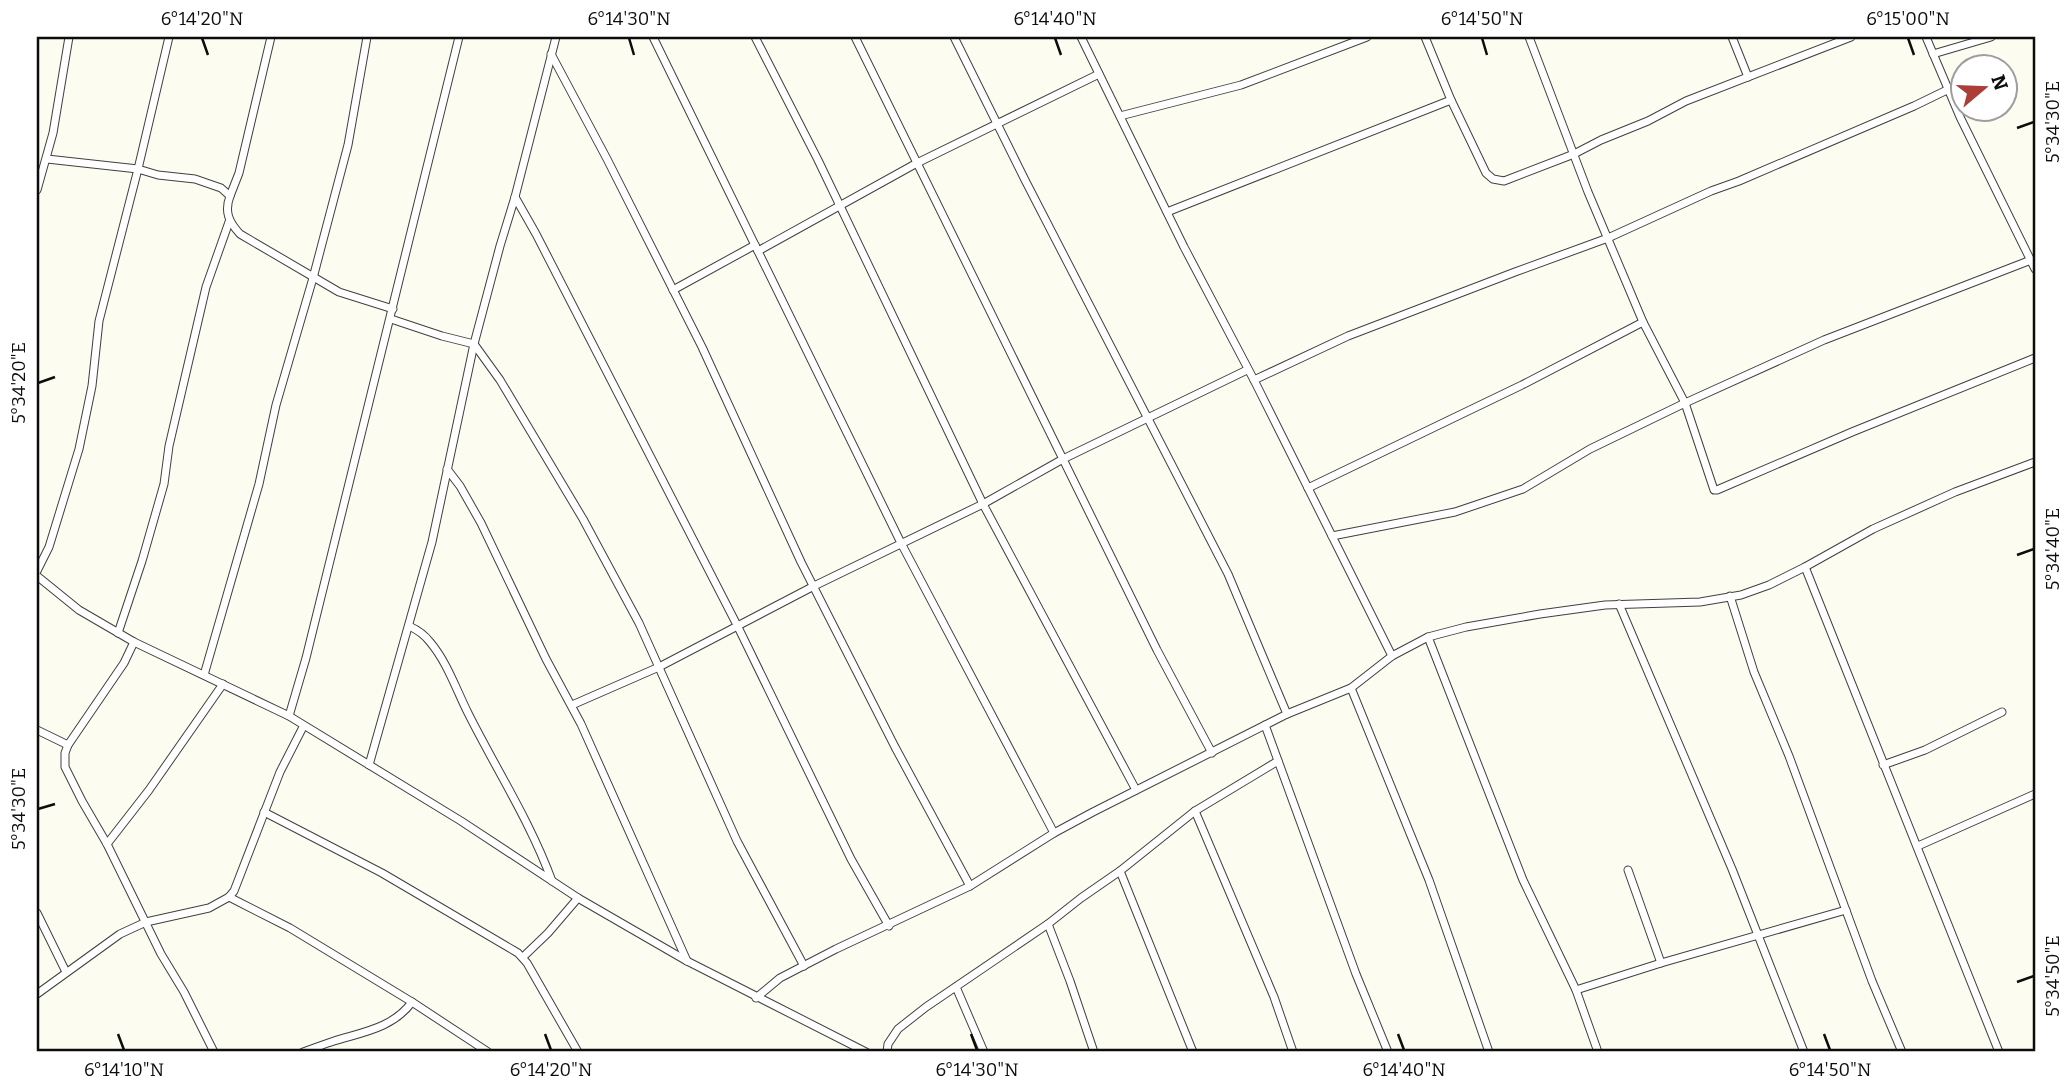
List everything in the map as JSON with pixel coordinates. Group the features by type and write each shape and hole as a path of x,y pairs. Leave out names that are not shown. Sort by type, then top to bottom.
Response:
{"street":[{"path":"37,190 53,133 69,37"},
{"path":"37,571 49,547 79,449 92,386 99,321 169,37"},
{"path":"118,633 164,484 169,446 206,287 229,222 227,204 239,173 271,37"},
{"path":"204,675 259,484 276,405 348,145 367,37"},
{"path":"289,716 391,319 459,37"},
{"path":"369,765 432,542 474,344 556,37"},
{"path":"653,37 901,543 1054,833"},
{"path":"755,37 840,206 983,505 1136,790"},
{"path":"855,37 1157,650 1212,753"},
{"path":"954,37 1228,574 1287,714"},
{"path":"1081,37 1392,656"},
{"path":"1120,116 1241,85 1367,37"},
{"path":"1425,37 1486,173 1493,180 1504,181 1574,154 1648,121 1672,107 1852,37"},
{"path":"1529,37 1643,322 1685,403 1715,490 2035,358"},
{"path":"1732,37 1748,77"},
{"path":"1926,37 1947,90 2035,269"},
{"path":"1933,54 1991,37"},
{"path":"551,54 702,347 814,586 895,747 970,886"},
{"path":"673,290 840,206 917,163 1099,74"},
{"path":"1254,380 1348,336 1608,238 1711,191 1914,107 1947,90"},
{"path":"1167,212 1451,100"},
{"path":"47,159 138,169 158,175 195,179 221,188 230,197"},
{"path":"515,197 738,627 851,859 889,926"},
{"path":"229,222 240,234 339,292 393,310"},
{"path":"1332,536 1455,512 1523,489 1590,449 1824,340 2031,260"},
{"path":"391,319 474,344 500,380 583,519 639,623 737,841 804,966"},
{"path":"1308,488 1522,385 1643,322"},
{"path":"572,705 659,667 814,586 983,505 1063,459 1247,370"},
{"path":"756,998 779,978 970,886 1054,833 1136,790 1287,714 1351,688 1392,656 1428,638 1466,626 1540,614 1619,604 1700,602 1769,585 1873,528 1955,492 2035,462"},
{"path":"447,469 481,523 545,659 572,705 687,961"},
{"path":"1805,567 1999,1052"},
{"path":"37,576 79,610 134,642 289,716 461,821 578,898 687,961 866,1052"},
{"path":"1730,596 1754,672 1790,756 1872,981 1902,1052"},
{"path":"1619,604 1732,869 1804,1052"},
{"path":"409,626 420,631 432,643 450,675 533,833 552,881"},
{"path":"1428,638 1523,880 1576,990 1598,1052"},
{"path":"134,642 124,663 68,745 64,758 65,767 214,1052"},
{"path":"107,844 149,790 223,684"},
{"path":"1351,688 1429,880 1489,1052"},
{"path":"1883,765 1925,750 2002,712"},
{"path":"1265,725 1356,974 1388,1052"},
{"path":"37,994 120,934 146,922 209,908 229,897 234,891 280,772 303,727"},
{"path":"37,730 68,745"},
{"path":"887,1052 888,1044 898,1029 926,1007 1048,924 1195,811 1278,761"},
{"path":"1918,846 2035,794"},
{"path":"1195,811 1274,997 1293,1052"},
{"path":"264,812 382,873 512,948 523,957 578,1052"},
{"path":"1628,870 1661,964"},
{"path":"1120,871 1193,1052"},
{"path":"229,897 290,928 488,1052"},
{"path":"523,957 578,898"},
{"path":"1576,990 1846,910"},
{"path":"37,913 66,972"},
{"path":"1048,924 1094,1052"},
{"path":"956,987 984,1052"},
{"path":"303,1052 388,1024 407,1010 412,1002"}]}
